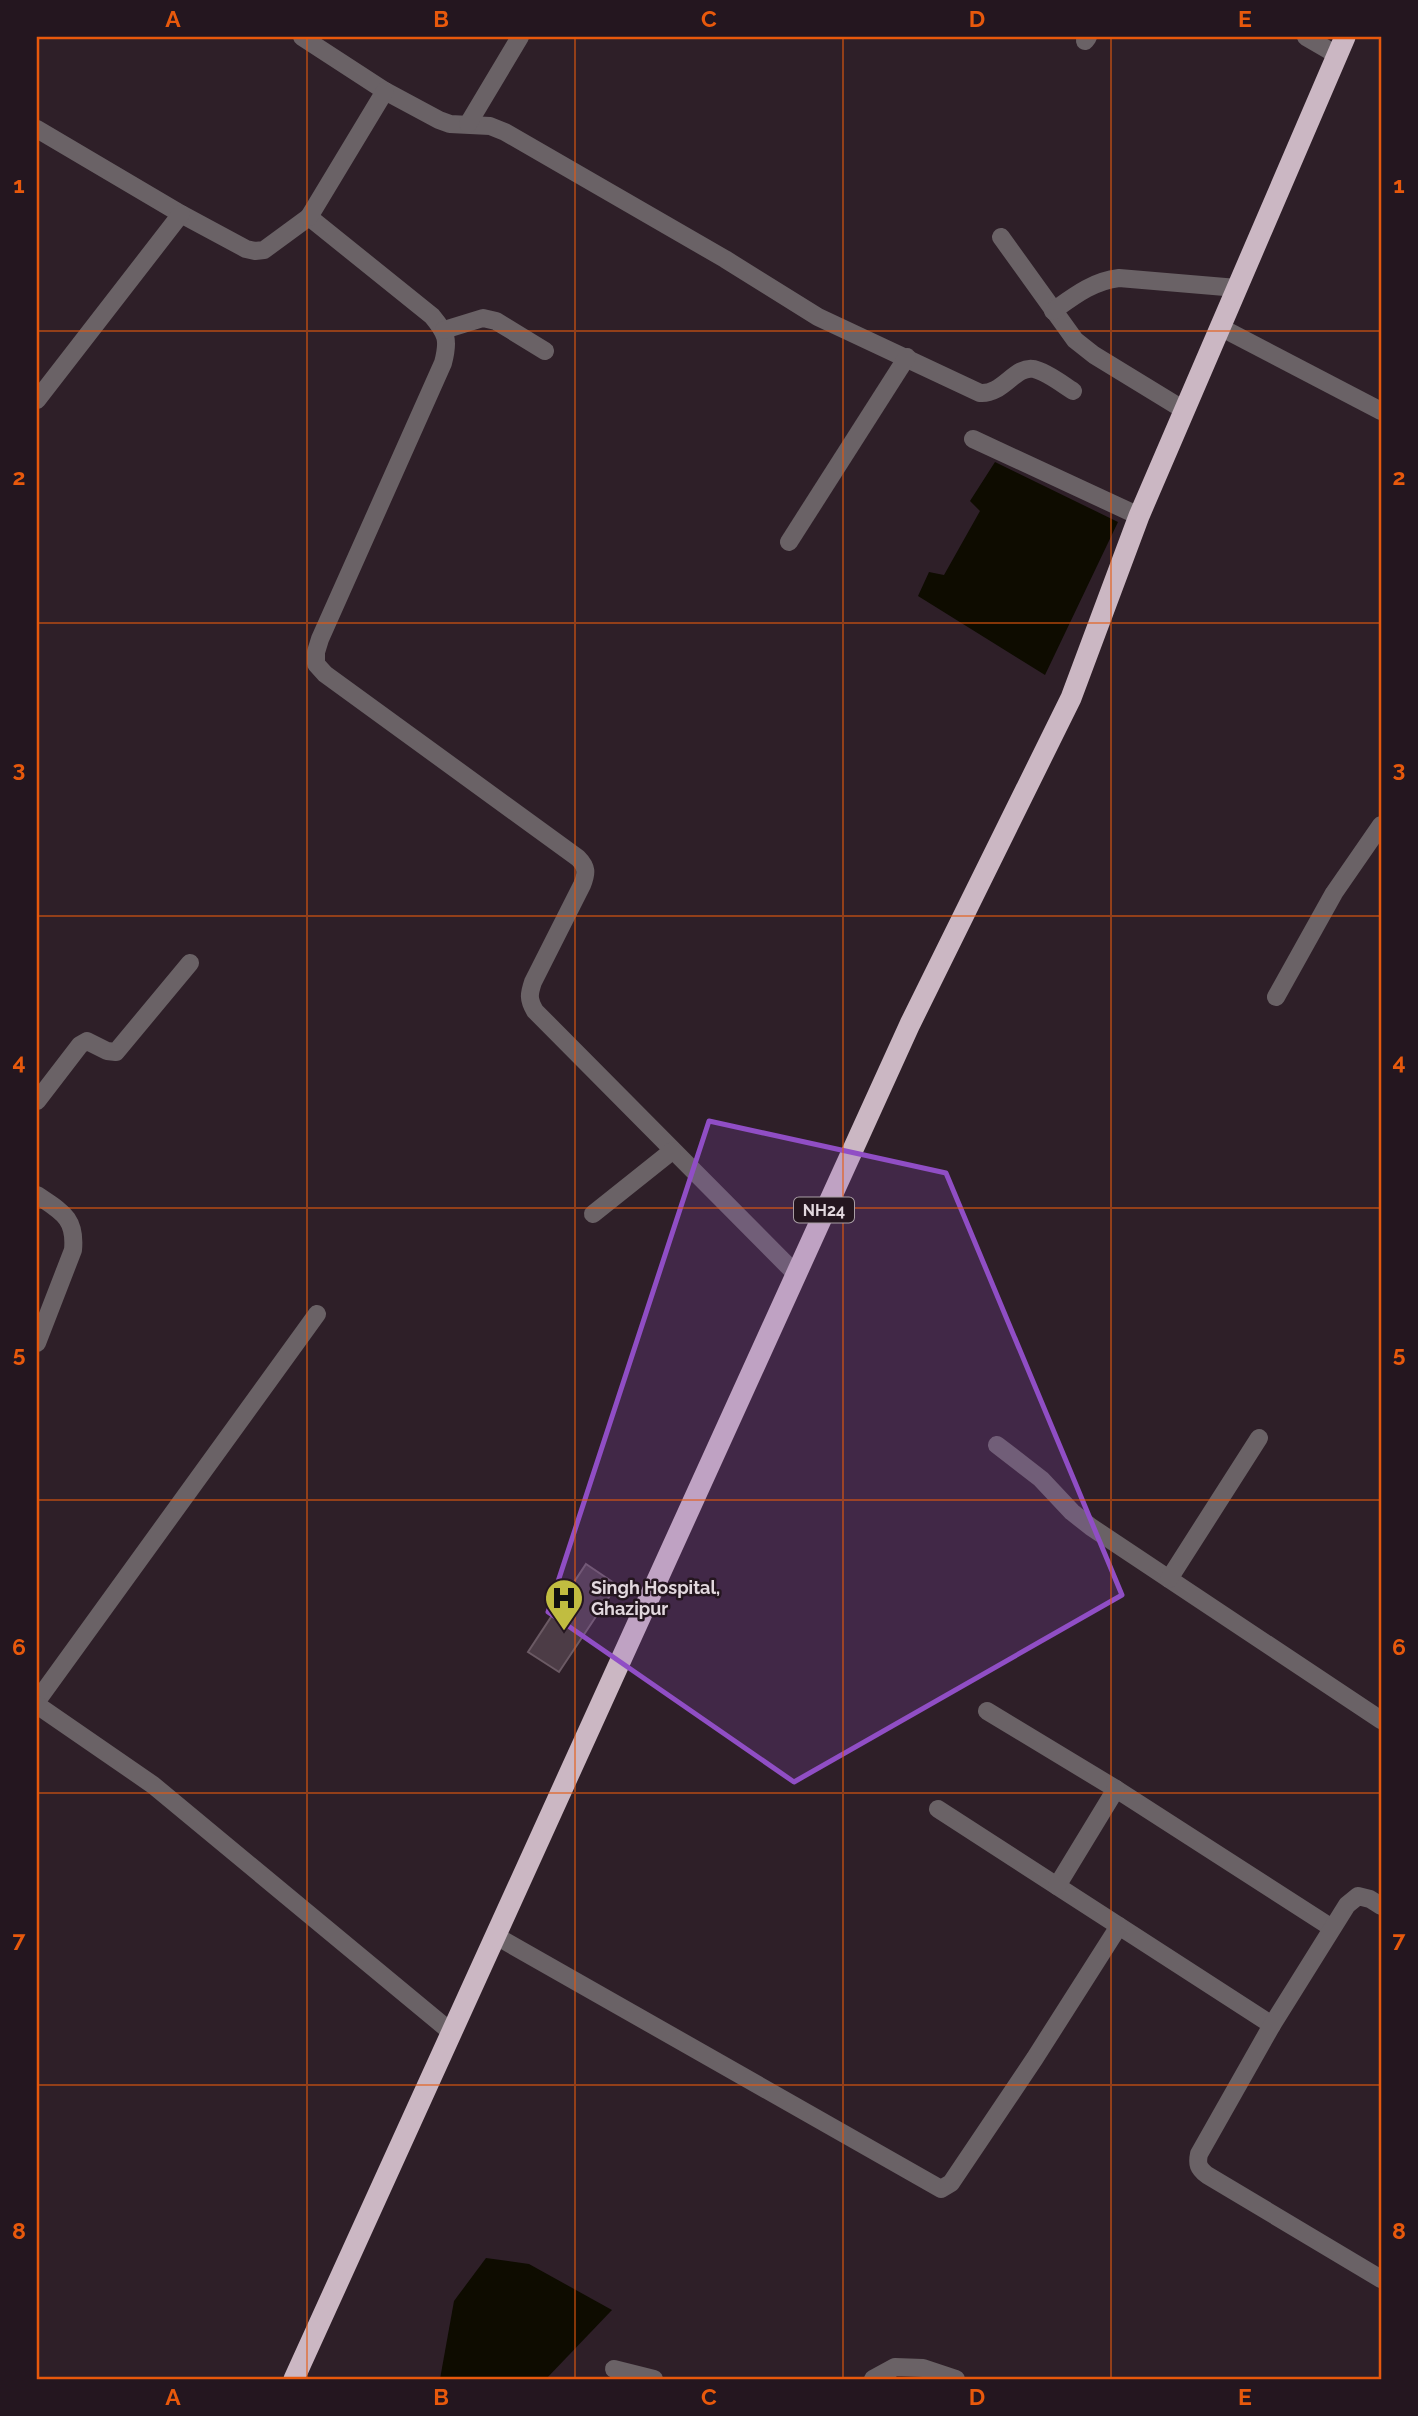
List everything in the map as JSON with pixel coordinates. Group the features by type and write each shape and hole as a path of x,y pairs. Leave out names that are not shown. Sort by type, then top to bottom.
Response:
{"highway":[{"name":"NH24","path":"293,2379 910,1024 1071,698 1139,516 1341,46"}],"street":[{"path":"302,37 385,90 439,120 450,124 490,126 505,132 725,259 818,317 980,393 998,390 1024,369 1038,370 1073,391"},
{"path":"468,124 520,37"},
{"path":"1306,37 1341,46"},
{"path":"37,129 181,214 255,251 272,245 309,217 385,90"},
{"path":"37,400 181,214"},
{"path":"309,217 432,316 444,330 447,346 443,363 320,639 316,664 325,674 578,858 585,866 586,875 582,885 528,994 530,1003 672,1151 795,1273"},
{"path":"1001,237 1069,333 1085,348 1184,410"},
{"path":"1053,311 1089,286 1119,278 1237,288"},
{"path":"444,330 483,318 496,321 545,351"},
{"path":"1220,327 1381,411"},
{"path":"789,542 907,357"},
{"path":"972,439 1139,516"},
{"path":"1276,997 1334,892 1381,825"},
{"path":"37,1101 79,1045 87,1041 107,1051 116,1052 190,963"},
{"path":"593,1214 672,1151"},
{"path":"37,1195 65,1216 75,1235 73,1250 37,1343"},
{"path":"317,1314 37,1703 153,1785 451,2032"},
{"path":"1169,1578 1259,1438"},
{"path":"997,1445 1041,1479 1072,1512 1381,1720"},
{"path":"987,1711 1116,1789 1332,1928"},
{"path":"1057,1886 1116,1789"},
{"path":"938,1809 1272,2025"},
{"path":"1381,1906 1370,1899 1357,1896 1347,1905 1272,2025 1199,2154 1197,2163 1200,2170 1207,2175 1381,2279"},
{"path":"496,1936 941,2189 951,2183 1119,1926"},
{"path":"873,2379 895,2367 923,2368 956,2379"},
{"path":"614,2369 654,2379"}],"highlighted area":[{"path":"709,1121 946,1173 1122,1595 794,1782 548,1612"}],"shaded area":[{"path":"995,462 1118,522 1045,675 918,596 929,572 944,575 980,511 970,501"},
{"path":"486,2258 529,2264 612,2310 546,2379 440,2379 454,2301"}],"building":[{"path":"586,1564 617,1585 559,1672 528,1652"}],"place":[{"name":"Singh Hospital, Ghazipur","path":"564,1632"}]}
